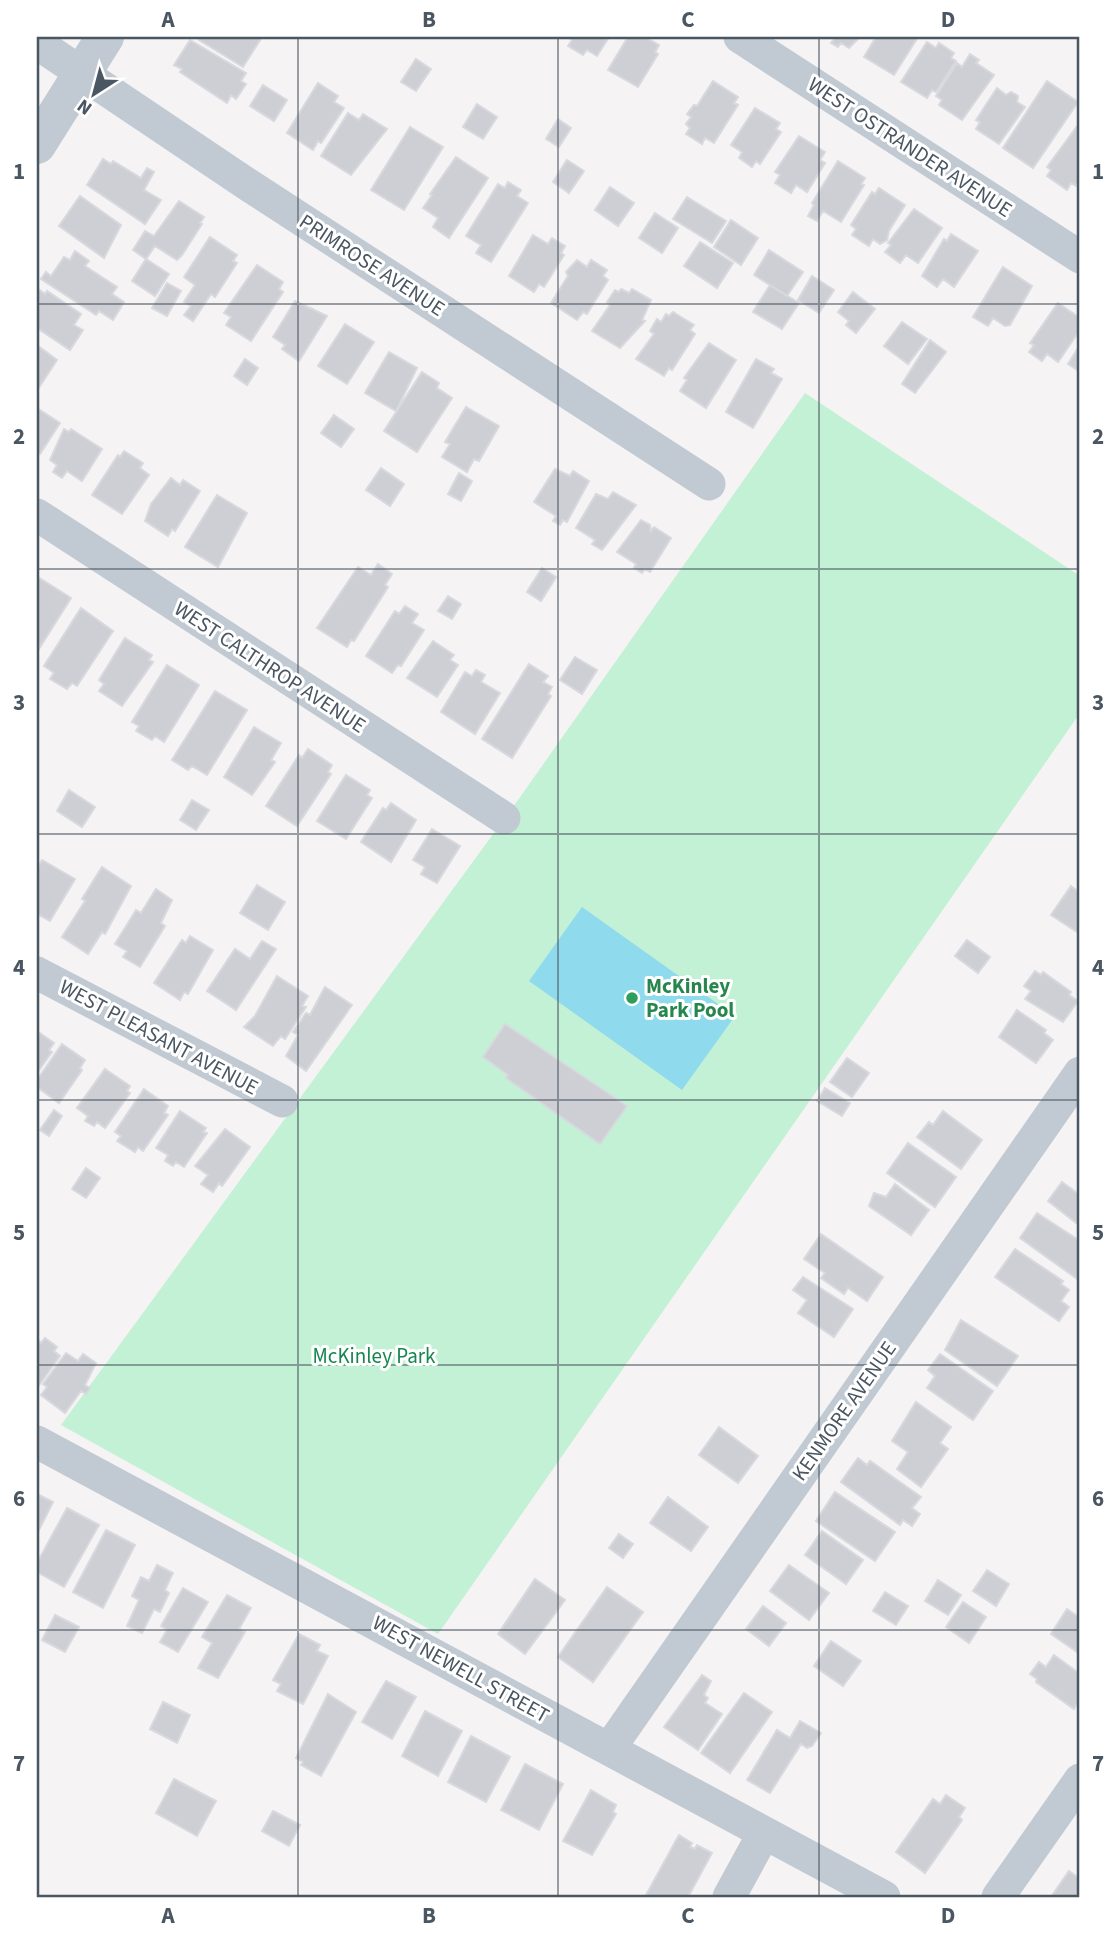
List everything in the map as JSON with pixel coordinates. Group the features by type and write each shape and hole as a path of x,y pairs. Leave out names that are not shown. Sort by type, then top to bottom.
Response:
{"street":[{"path":"37,145 105,37"},
{"name":"WEST OSTRANDER AVENUE","path":"740,37 1080,257"},
{"name":"PRIMROSE AVENUE","path":"37,43 250,186 709,484"},
{"name":"WEST CALTHROP AVENUE","path":"37,515 504,818"},
{"name":"WEST PLEASANT AVENUE","path":"37,973 282,1101"},
{"name":"KENMORE AVENUE","path":"609,1749 1080,1073"},
{"name":"WEST NEWELL STREET","path":"37,1442 884,1897"},
{"path":"998,1897 1080,1780"},
{"path":"729,1897 764,1833"}],"green space":[{"name":"McKinley Park","path":"805,393 1080,576 1080,713 438,1634 61,1425 518,800"}],"water":[{"name":"McKinley Park Pool","path":"582,907 735,1016 682,1090 529,981"}],"building":[{"path":"201,37 262,37 243,67 199,40"},
{"path":"567,37 609,37 597,56 587,50 583,55 568,46 572,40"},
{"path":"628,37 645,37 659,45 655,52 658,54 638,87 608,70"},
{"path":"830,37 860,37 849,48 841,43 838,47 831,43 834,39"},
{"path":"876,37 918,37 894,75 864,57"},
{"path":"190,40 246,73 241,81 246,84 236,99 231,95 227,103 180,72 182,69 174,65"},
{"path":"927,42 936,48 939,43 954,53 951,58 956,61 936,92 932,90 927,98 901,82"},
{"path":"970,54 979,60 976,63 994,75 962,120 939,105 942,100 936,96 957,63 962,67"},
{"path":"416,59 431,69 416,91 401,82"},
{"path":"713,81 738,97 734,103 738,105 714,143 705,138 702,144 686,134 690,128 686,124 691,117 687,114 694,105 697,106"},
{"path":"1047,81 1078,102 1033,168 1003,148"},
{"path":"318,83 338,96 334,102 344,108 321,143 318,141 313,150 287,133"},
{"path":"263,85 287,100 274,121 250,106"},
{"path":"997,88 1006,95 1011,92 1018,96 1017,102 1025,107 999,144 976,129 980,122 976,120"},
{"path":"477,104 497,117 483,139 463,127"},
{"path":"755,108 780,123 776,129 781,132 760,164 756,161 752,167 739,158 742,152 731,145"},
{"path":"348,113 359,120 363,114 387,129 351,175 321,156"},
{"path":"558,119 571,128 559,147 546,139"},
{"path":"1078,125 1080,180 1076,186 1071,183 1067,190 1047,176 1051,170 1047,167"},
{"path":"410,127 443,147 404,210 371,190"},
{"path":"799,136 825,152 820,160 825,163 807,192 796,185 791,193 775,183 780,175 775,172"},
{"path":"456,157 488,178 449,238 433,227 438,218 423,208"},
{"path":"103,159 111,164 113,161 141,178 147,168 154,172 144,190 161,200 145,224 87,185"},
{"path":"567,160 584,171 569,193 553,182"},
{"path":"838,161 865,178 861,184 864,185 841,222 823,211 817,221 808,216 814,205 812,203"},
{"path":"508,182 521,190 517,196 528,203 491,262 476,253 481,245 466,236 498,184 505,188"},
{"path":"610,187 634,203 618,226 595,210"},
{"path":"879,188 905,205 889,231 887,240 880,244 873,239 869,246 852,235 856,229 851,225 872,192 875,194"},
{"path":"80,196 121,225 104,258 59,226"},
{"path":"687,197 726,221 712,243 673,219"},
{"path":"179,201 204,217 182,255 177,260 155,246 146,259 133,250 145,231 154,236"},
{"path":"914,209 942,228 918,263 906,255 900,263 885,252 891,245 888,243"},
{"path":"655,213 678,228 662,253 639,238"},
{"path":"731,220 758,238 741,265 714,247"},
{"path":"951,234 978,251 954,287 943,279 937,287 922,276 944,239 947,241"},
{"path":"533,235 548,244 552,238 565,246 561,253 564,255 544,287 539,284 534,292 509,276"},
{"path":"210,237 237,255 233,261 237,263 215,297 211,294 193,321 184,315 191,306 184,302 195,285 184,277"},
{"path":"700,242 733,263 717,288 684,266"},
{"path":"769,250 803,272 787,296 754,275"},
{"path":"75,251 89,261 85,266 117,287 112,294 124,302 113,320 99,311 96,315 41,279 46,272 51,276 64,257 70,260"},
{"path":"146,259 169,274 155,296 132,281"},
{"path":"577,260 587,267 591,260 607,270 603,276 608,280 587,314 583,312 577,320 551,303 568,276 566,272"},
{"path":"257,265 283,282 279,289 283,292 251,341 226,325 231,317 224,313"},
{"path":"1003,267 1032,286 1010,325 1005,326 993,318 988,326 973,317"},
{"path":"812,276 834,290 819,313 798,300"},
{"path":"167,283 181,291 167,316 152,308"},
{"path":"770,285 799,303 782,329 753,312"},
{"path":"37,288 45,294 47,291 81,314 74,325 83,330 70,350 37,328"},
{"path":"621,289 629,293 632,289 651,300 642,320 645,321 620,348 592,331 610,305 607,302 615,290 619,292"},
{"path":"853,292 875,309 856,333 846,325 849,321 838,312"},
{"path":"295,301 327,316 299,361 282,349 285,345 273,337"},
{"path":"1058,303 1080,318 1080,330 1058,362 1047,354 1042,361 1029,352 1034,345 1030,343"},
{"path":"673,312 694,325 690,330 695,334 672,370 669,368 664,376 636,359 654,334 650,331 657,319 661,322 666,314 669,316"},
{"path":"902,322 927,339 908,364 884,346"},
{"path":"345,324 374,342 347,384 318,366"},
{"path":"930,340 946,352 915,393 902,384"},
{"path":"709,343 736,360 706,408 680,391 687,380 684,378"},
{"path":"37,345 57,360 38,389 37,388"},
{"path":"1080,345 1080,372 1068,364"},
{"path":"389,352 417,368 396,411 365,393"},
{"path":"245,359 258,368 247,385 234,376"},
{"path":"756,359 774,369 771,373 782,379 753,428 726,412"},
{"path":"422,372 439,383 437,388 452,398 417,452 384,431"},
{"path":"466,407 499,426 479,461 474,459 467,472 442,457 450,444 445,442"},
{"path":"37,408 60,423 40,454 37,453"},
{"path":"334,415 354,429 341,447 321,433"},
{"path":"64,429 69,432 71,429 102,449 82,481 67,471 62,478 53,472 57,465 50,460"},
{"path":"124,451 143,463 140,468 149,475 122,514 92,495 118,455 120,457"},
{"path":"381,468 404,484 390,506 366,490"},
{"path":"555,469 570,476 573,471 589,481 567,522 563,520 560,525 553,521 556,516 534,502"},
{"path":"459,473 472,481 461,501 448,494"},
{"path":"171,478 180,485 183,480 200,491 175,531 172,529 168,536 145,521 151,504"},
{"path":"613,492 636,505 602,550 592,544 595,540 576,528 596,494 608,499"},
{"path":"217,495 247,513 218,567 185,547"},
{"path":"641,520 650,525 651,531 654,527 671,538 650,572 645,569 642,573 634,568 636,564 617,552"},
{"path":"378,564 392,574 385,585 388,587 354,641 351,640 347,647 317,628 358,567 371,575"},
{"path":"542,568 556,577 541,601 527,592"},
{"path":"38,577 71,598 37,652 37,579"},
{"path":"448,596 461,604 452,619 438,611"},
{"path":"405,606 418,614 412,623 424,630 401,666 398,665 392,673 366,656 395,611 399,614"},
{"path":"81,608 113,631 77,686 72,683 67,689 50,679 54,673 44,666"},
{"path":"125,638 152,655 149,660 153,662 122,706 99,691 104,684 99,680"},
{"path":"433,641 454,655 450,660 458,665 437,697 407,678"},
{"path":"575,657 597,670 582,694 560,680"},
{"path":"529,664 548,676 543,682 552,687 548,694 551,696 512,758 482,739"},
{"path":"167,665 199,685 164,742 155,736 152,740 136,731 139,726 132,722"},
{"path":"476,670 485,675 481,682 500,693 475,734 441,712 465,672 472,676"},
{"path":"215,691 247,710 207,775 192,766 188,770 172,760"},
{"path":"254,727 281,743 271,760 275,762 252,795 224,777"},
{"path":"308,749 332,765 328,772 331,774 297,826 266,806 299,755 302,758"},
{"path":"346,775 370,790 367,795 372,798 346,839 317,821"},
{"path":"69,790 95,807 82,827 57,811"},
{"path":"192,800 209,810 196,830 180,820"},
{"path":"391,803 416,820 391,862 361,842 383,808 386,810"},
{"path":"432,829 460,846 437,883 421,874 425,867 413,860"},
{"path":"42,860 75,879 50,921 37,914 37,869"},
{"path":"102,867 131,886 105,934 102,932 88,954 62,937 85,901 82,899"},
{"path":"257,885 285,902 268,930 240,913"},
{"path":"1071,886 1080,893 1080,934 1051,915"},
{"path":"156,889 172,900 161,923 165,926 140,967 123,957 127,951 115,944 136,910 141,913"},
{"path":"190,936 213,950 188,994 184,992 180,1000 154,983 182,940 186,943"},
{"path":"967,940 990,957 978,973 955,956"},
{"path":"262,941 276,949 236,1010 207,991 235,949 250,959"},
{"path":"1035,971 1041,975 1043,972 1071,992 1069,995 1078,1001 1063,1022 1025,999 1031,991 1024,986"},
{"path":"277,976 308,996 302,1006 306,1007 285,1039 281,1036 273,1046 244,1027 255,1016"},
{"path":"325,987 352,1005 306,1071 286,1056 298,1035 293,1032 306,1013 310,1015"},
{"path":"1017,1010 1046,1030 1044,1033 1053,1040 1036,1063 999,1037"},
{"path":"505,1024 627,1106 600,1144 506,1078 508,1075 483,1057"},
{"path":"37,1031 54,1043 49,1050 52,1052 37,1073"},
{"path":"62,1044 85,1060 80,1068 82,1070 59,1103 37,1087 37,1080"},
{"path":"847,1058 869,1073 852,1097 830,1082"},
{"path":"105,1069 130,1086 127,1091 130,1093 105,1128 97,1122 94,1126 85,1121 88,1116 77,1108"},
{"path":"825,1088 850,1103 842,1116 817,1101"},
{"path":"144,1089 168,1106 164,1113 168,1115 143,1151 138,1147 135,1152 117,1141 121,1136 115,1132"},
{"path":"54,1110 62,1116 49,1136 40,1130"},
{"path":"180,1111 206,1128 203,1132 207,1133 184,1167 176,1162 173,1166 165,1161 168,1155 156,1148"},
{"path":"943,1111 982,1140 961,1169 917,1137 929,1122 933,1125"},
{"path":"225,1129 250,1147 222,1186 219,1183 213,1192 201,1184 208,1175 195,1166"},
{"path":"908,1143 956,1177 935,1207 887,1173"},
{"path":"86,1168 100,1178 86,1198 72,1189"},
{"path":"1062,1182 1080,1195 1080,1226 1048,1201"},
{"path":"895,1184 929,1210 911,1235 869,1206 874,1193 886,1197"},
{"path":"1037,1213 1080,1241 1080,1281 1020,1238"},
{"path":"821,1234 883,1277 867,1301 848,1288 844,1294 821,1278 825,1273 804,1259"},
{"path":"1015,1249 1063,1281 1061,1284 1069,1290 1061,1301 1069,1307 1059,1321 995,1277"},
{"path":"803,1277 853,1309 834,1337 798,1313 807,1300 793,1290"},
{"path":"961,1320 1018,1356 997,1386 945,1350"},
{"path":"45,1338 57,1347 54,1351 60,1356 37,1388 37,1339 41,1343"},
{"path":"66,1353 78,1361 83,1354 96,1363 85,1385 90,1388 86,1394 81,1391 65,1413 41,1395 47,1387 43,1384"},
{"path":"940,1354 993,1391 973,1420 927,1388 935,1376 928,1370"},
{"path":"916,1402 951,1427 940,1443 948,1449 921,1487 897,1469 908,1452 892,1441"},
{"path":"719,1427 758,1456 738,1483 699,1455"},
{"path":"858,1458 867,1465 870,1461 921,1497 912,1508 920,1514 912,1526 903,1520 900,1525 841,1482"},
{"path":"835,1492 895,1532 875,1561 816,1521"},
{"path":"37,1494 53,1502 37,1534"},
{"path":"668,1497 708,1527 691,1551 650,1523"},
{"path":"67,1508 99,1525 64,1587 37,1572 37,1563"},
{"path":"106,1530 135,1545 103,1608 73,1592"},
{"path":"822,1531 863,1560 846,1584 805,1555"},
{"path":"619,1534 633,1544 623,1558 609,1548"},
{"path":"157,1565 173,1573 165,1590 169,1593 160,1612 154,1609 142,1633 127,1626 139,1600 132,1596 141,1577 149,1581"},
{"path":"789,1565 829,1593 809,1620 770,1591"},
{"path":"987,1570 1009,1584 996,1606 973,1591"},
{"path":"535,1579 565,1600 525,1654 498,1634"},
{"path":"938,1580 961,1595 948,1615 925,1601"},
{"path":"607,1587 643,1612 593,1682 558,1657"},
{"path":"183,1588 208,1602 178,1652 160,1642 167,1630 161,1626"},
{"path":"885,1592 908,1606 896,1625 873,1611"},
{"path":"227,1595 251,1608 239,1629 245,1632 218,1678 198,1668 212,1643 202,1637"},
{"path":"963,1602 986,1617 969,1643 946,1627"},
{"path":"763,1606 786,1623 769,1646 746,1629"},
{"path":"1067,1609 1080,1618 1080,1654 1051,1634"},
{"path":"55,1615 79,1627 65,1652 42,1640"},
{"path":"299,1634 320,1645 317,1651 328,1656 303,1704 277,1691 281,1684 273,1680"},
{"path":"831,1641 861,1661 843,1686 814,1666"},
{"path":"1054,1655 1080,1674 1080,1699 1074,1709 1036,1682 1037,1679 1030,1674 1039,1662 1046,1667"},
{"path":"702,1675 711,1681 704,1695 708,1698 705,1703 722,1714 698,1750 664,1727"},
{"path":"386,1681 416,1697 392,1739 362,1722"},
{"path":"744,1693 772,1712 730,1773 701,1753"},
{"path":"328,1694 356,1712 321,1776 301,1765 303,1762 296,1758"},
{"path":"163,1702 190,1715 177,1743 150,1729"},
{"path":"425,1711 462,1731 438,1776 402,1756"},
{"path":"800,1721 821,1733 812,1746 807,1748 801,1744 770,1793 747,1780 777,1730 790,1738"},
{"path":"471,1736 510,1757 486,1802 448,1782"},
{"path":"525,1764 563,1784 539,1830 501,1810"},
{"path":"174,1779 216,1801 197,1836 156,1813"},
{"path":"591,1790 616,1805 613,1812 616,1814 592,1855 563,1841"},
{"path":"946,1795 965,1808 959,1817 962,1820 925,1873 896,1852 933,1799 940,1804"},
{"path":"273,1811 300,1825 289,1846 262,1831"},
{"path":"679,1835 692,1843 690,1847 695,1849 697,1845 712,1853 688,1897 645,1897"},
{"path":"1069,1871 1080,1879 1080,1897 1051,1897"}],"place":[{"name":"McKinley Park Pool","path":"632,998"}]}
